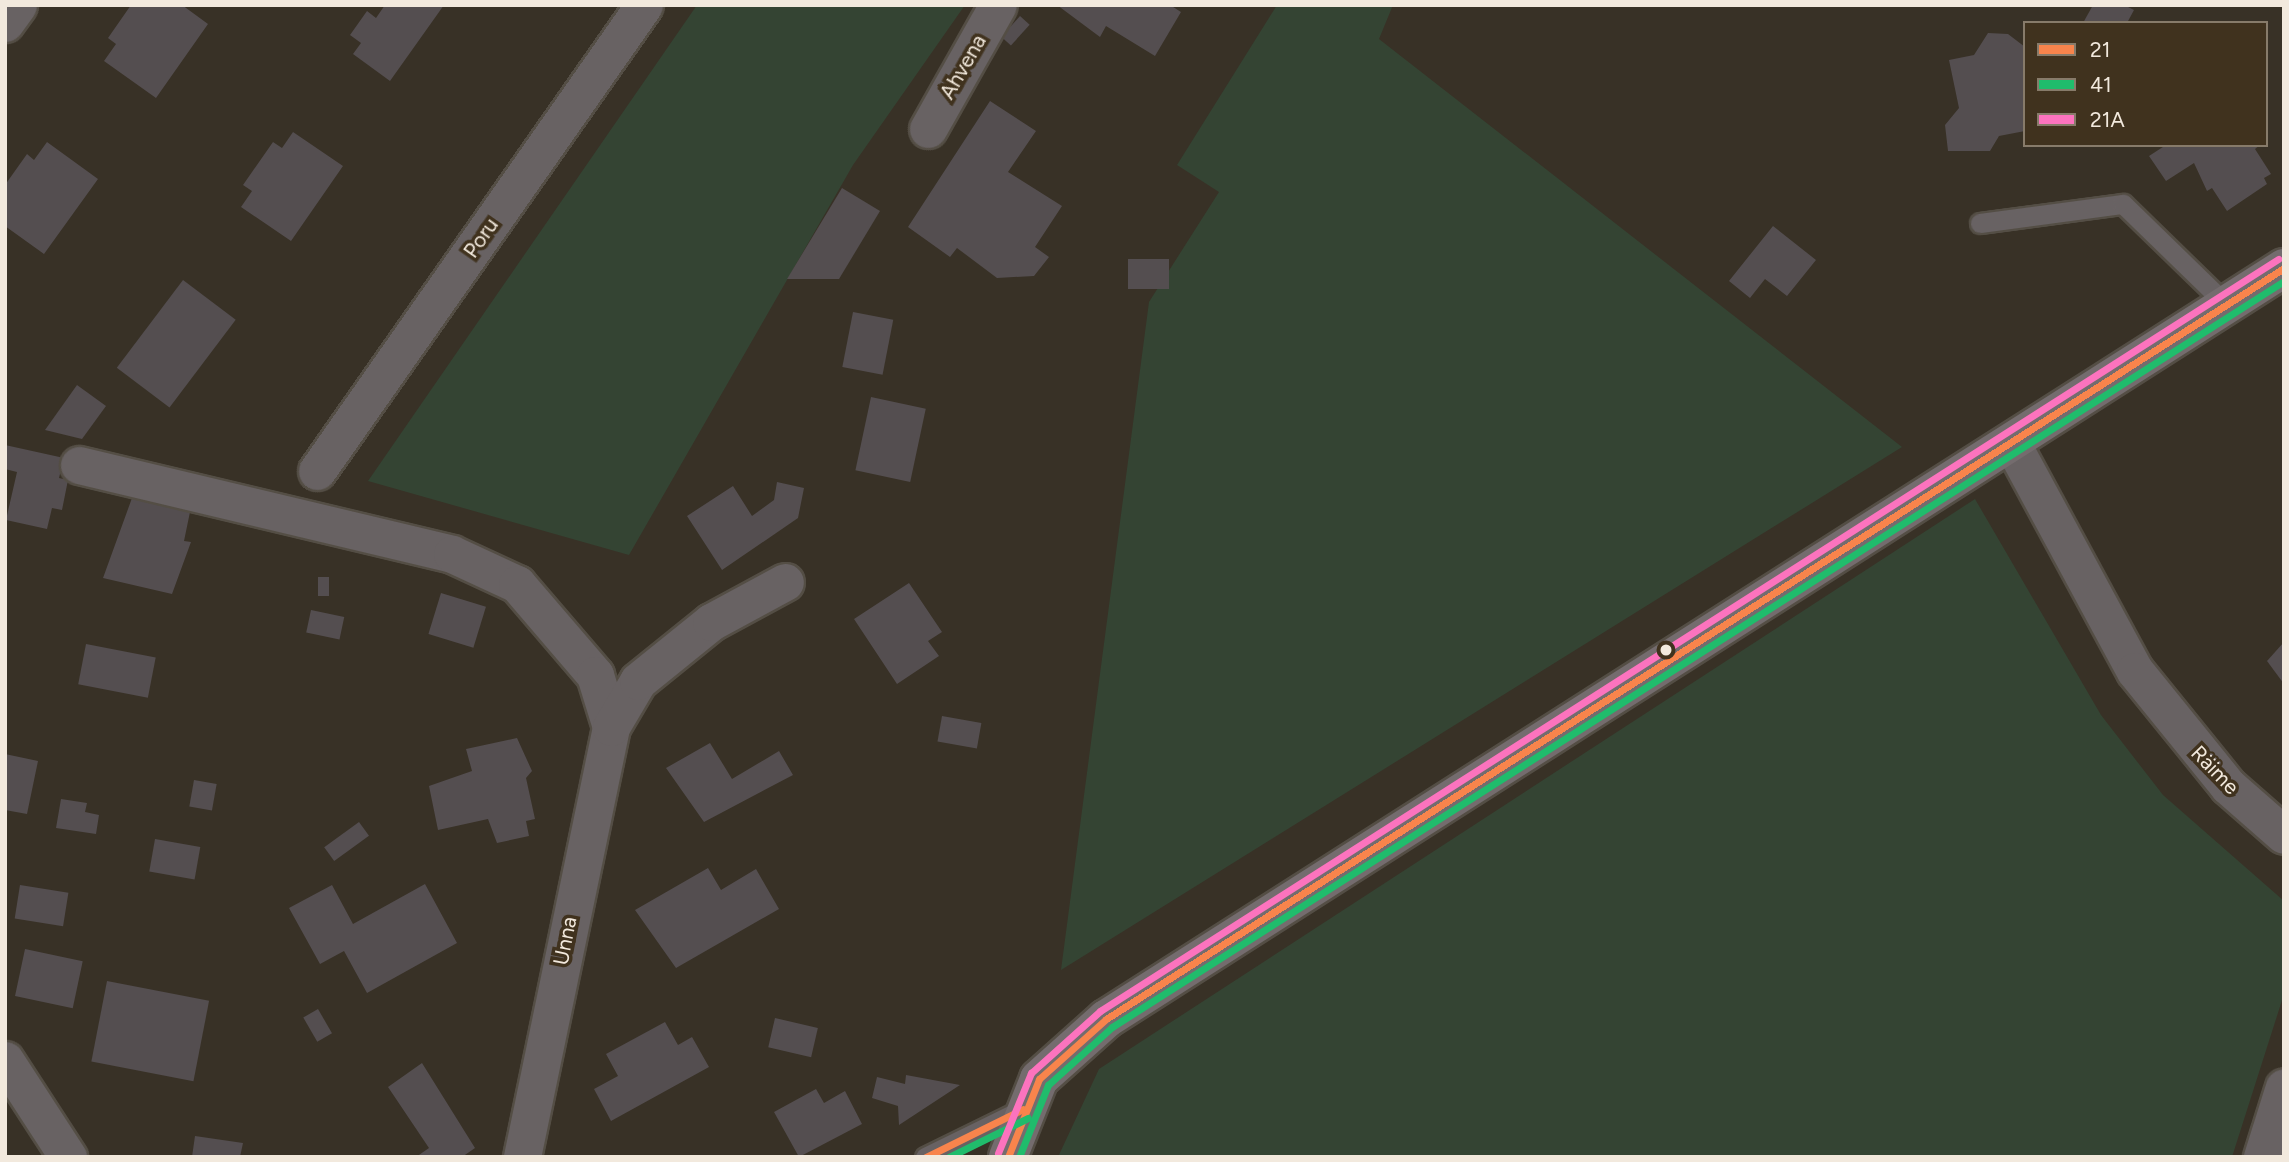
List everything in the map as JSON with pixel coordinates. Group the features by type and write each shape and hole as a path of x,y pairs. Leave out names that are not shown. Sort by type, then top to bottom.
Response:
{"street":[{"path":"5,23 18,5"},
{"name":"Poru","path":"317,471 644,5"},
{"name":"Ahvena","path":"928,129 998,5"},
{"path":"1008,1157 1023,1109 1054,1059 1106,1019 2284,268"},
{"name":"Räime","path":"2011,442 2135,671 2228,786 2284,835"},
{"name":"Unna","path":"79,465 310,516 452,554 517,584 595,675 611,727"},
{"name":"Unna","path":"522,1157 611,727 638,681 711,622 785,582"},
{"path":"5,1060 68,1157"},
{"path":"2262,1157 2284,1087"}],"lane":[{"path":"1980,223 2123,204 2227,305"},
{"path":"925,1157 1023,1109"}],"green space":[{"path":"697,5 965,5 853,165 629,555 368,481"},
{"path":"1277,5 1393,5 1379,39 1902,447 1061,970 1149,302 1219,192 1177,165"},
{"path":"1975,499 2101,715 2163,795 2284,901 2284,994 2232,1157 1058,1157 1099,1069"}],"building":[{"path":"131,5 182,5 208,24 156,98 104,61 116,44 108,38"},
{"path":"385,5 444,5 390,81 353,54 361,43 350,35 367,11 376,18"},
{"path":"1057,5 1170,5 1181,12 1155,56 1106,26 1100,37"},
{"path":"2093,5 2124,5 2134,10 2128,21 2084,21"},
{"path":"1020,16 1030,25 1011,46 1001,37"},
{"path":"1988,33 2008,34 2023,45 2023,131 1999,136 1990,151 1948,151 1945,125 1959,108 1949,60 1974,55"},
{"path":"990,101 1036,131 1008,172 1062,206 1035,247 1049,257 1034,276 997,278 957,248 950,257 908,227"},
{"path":"293,132 343,166 291,241 241,207 252,191 243,185 273,142 282,148"},
{"path":"47,142 98,179 44,254 5,226 5,185 27,154 34,160"},
{"path":"2163,147 2258,147 2255,149 2271,174 2264,178 2267,184 2227,211 2212,188 2207,191 2194,163 2166,181 2149,156"},
{"path":"842,188 880,211 839,279 787,279"},
{"path":"1773,226 1816,260 1787,296 1765,279 1750,298 1729,281"},
{"path":"1128,259 1169,259 1169,289 1128,289"},
{"path":"183,280 236,320 170,408 117,368"},
{"path":"853,312 893,320 883,375 842,367"},
{"path":"77,385 106,406 82,439 45,430"},
{"path":"871,397 926,409 910,482 855,470"},
{"path":"5,445 64,458 59,478 68,480 62,510 52,508 47,529 6,520 17,472 5,469"},
{"path":"777,482 804,488 798,518 722,570 687,516 733,486 752,516 774,500"},
{"path":"132,498 190,512 184,541 191,542 172,594 103,578"},
{"path":"318,577 329,577 329,596 318,596"},
{"path":"909,583 942,632 928,641 939,656 897,684 854,619"},
{"path":"441,593 486,607 473,648 428,634"},
{"path":"311,610 344,617 339,640 306,632"},
{"path":"2284,642 2284,684 2267,661"},
{"path":"86,644 156,658 148,698 78,684"},
{"path":"942,716 981,723 977,749 937,742"},
{"path":"517,738 532,771 526,778 535,819 526,821 529,836 497,843 488,819 438,830 429,786 472,771 466,749"},
{"path":"710,743 732,779 779,751 793,775 704,822 666,768"},
{"path":"5,754 38,761 27,814 5,810"},
{"path":"194,780 217,784 212,811 189,807"},
{"path":"61,799 87,803 85,812 99,815 96,834 56,828"},
{"path":"359,822 369,836 334,861 324,847"},
{"path":"155,839 200,847 195,879 149,871"},
{"path":"708,868 721,890 756,869 779,909 676,968 635,910"},
{"path":"425,884 457,943 367,993 344,951 320,964 289,908 332,885 353,924"},
{"path":"20,885 68,893 63,926 15,919"},
{"path":"25,949 83,961 73,1008 15,996"},
{"path":"107,981 209,1001 193,1081 91,1061"},
{"path":"318,1009 332,1033 317,1042 303,1018"},
{"path":"775,1018 818,1028 811,1057 768,1047"},
{"path":"665,1022 678,1045 692,1037 709,1067 611,1121 594,1089 618,1076 606,1054"},
{"path":"422,1063 475,1148 462,1157 416,1157 429,1148 388,1087"},
{"path":"906,1075 960,1085 899,1125 898,1106 872,1098 877,1077 905,1084"},
{"path":"816,1089 824,1103 845,1091 862,1124 799,1157 774,1112"},
{"path":"195,1136 243,1143 240,1157 192,1157"}],"transit line":[{"name":"21A","path":"998,1153 1031,1073 1100,1011 2278,259"},
{"name":"21","path":"1008,1157 1039,1079 1106,1019 2284,268"},
{"name":"41","path":"1019,1157 1048,1085 1112,1027 2284,281"},
{"name":"21","path":"926,1157 1023,1109"},
{"name":"41","path":"949,1157 1028,1118"}]}
